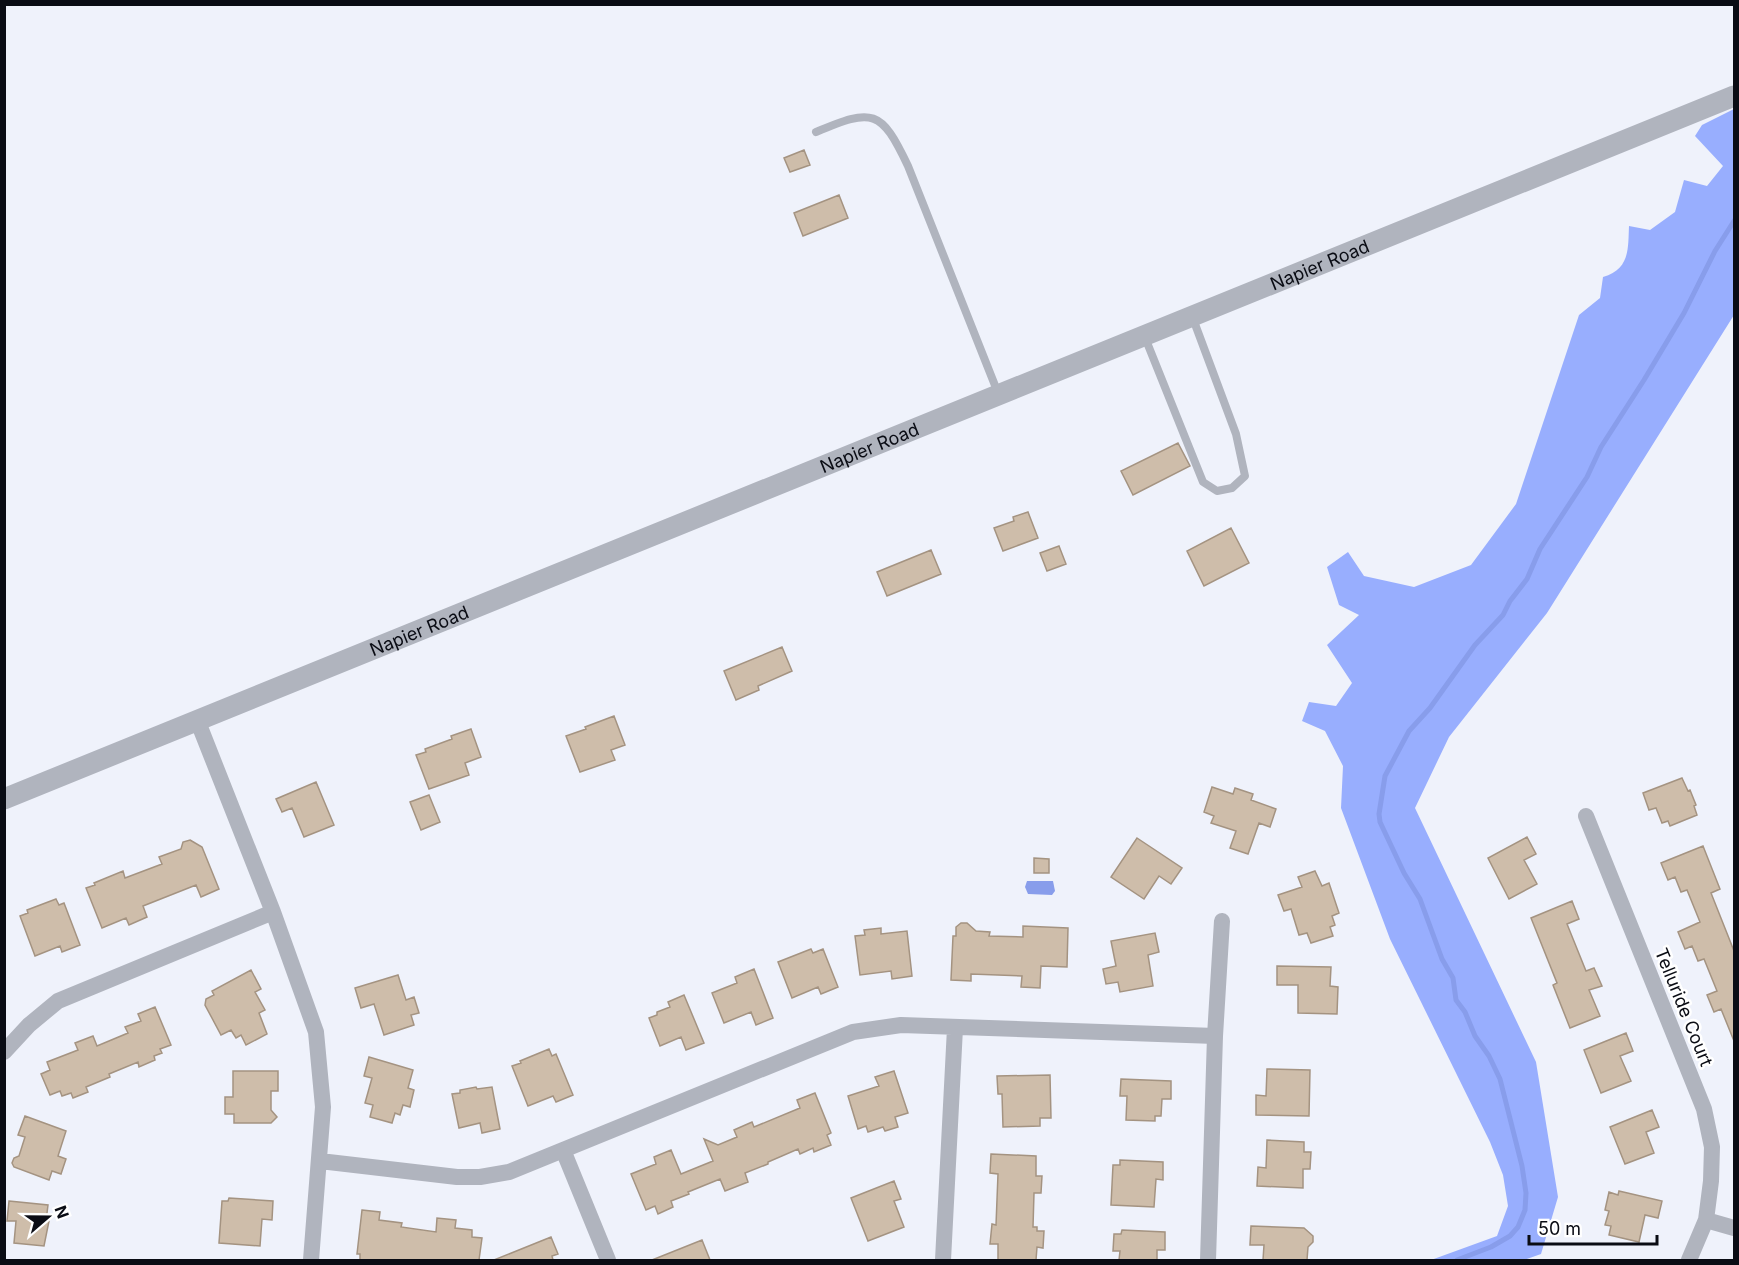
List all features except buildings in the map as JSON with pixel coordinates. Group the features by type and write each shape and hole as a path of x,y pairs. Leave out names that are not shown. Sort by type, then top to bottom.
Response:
{"street":[{"name":"Napier Road","path":"4,799 1734,96"},
{"path":"198,722 273,912 316,1032 323,1107 311,1260"},
{"name":"Telluride Court","path":"1586,816 1704,1109 1712,1147 1711,1181 1706,1220 1689,1260"},
{"path":"4,1052 29,1025 58,1001 273,912"},
{"path":"1208,1260 1215,1036 1222,921"},
{"path":"320,1161 426,1175 480,1177 509,1172 853,1032 901,1025 1215,1036"},
{"path":"943,1260 955,1028"},
{"path":"563,1150 608,1260"},
{"path":"1706,1220 1734,1228"}],"lane":[{"path":"816,132 847,119 862,116 874,118 884,126 897,143 998,394"},
{"path":"1144,335 1203,482 1217,491 1232,488 1245,476 1236,434 1192,315"}],"shaded area":[{"path":"1734,109 1734,315 1547,613 1449,737 1415,808 1536,1062 1558,1197 1541,1254 1524,1260 1431,1260 1497,1236 1508,1206 1503,1175 1490,1142 1390,939 1341,808 1343,766 1325,731 1302,721 1309,702 1336,706 1352,683 1327,645 1359,615 1339,605 1327,567 1348,552 1364,576 1414,587 1471,565 1516,504 1579,315 1600,298 1603,277 1618,269 1623,263 1626,257 1629,226 1650,230 1675,212 1684,180 1707,186 1723,166 1695,136 1702,125"},
{"path":"1027,881 1053,881 1055,891 1052,895 1028,894 1025,887"}],"waterway":[{"path":"1457,1260 1491,1247 1510,1236 1518,1227 1525,1210 1526,1193 1522,1166 1500,1079 1489,1056 1475,1036 1465,1012 1456,1000 1453,978 1442,959 1420,899 1404,873 1380,822 1379,814 1385,776 1409,731 1430,708 1475,645 1503,615 1510,601 1527,579 1540,549 1587,477 1601,447 1684,313 1715,251 1734,221"}]}
